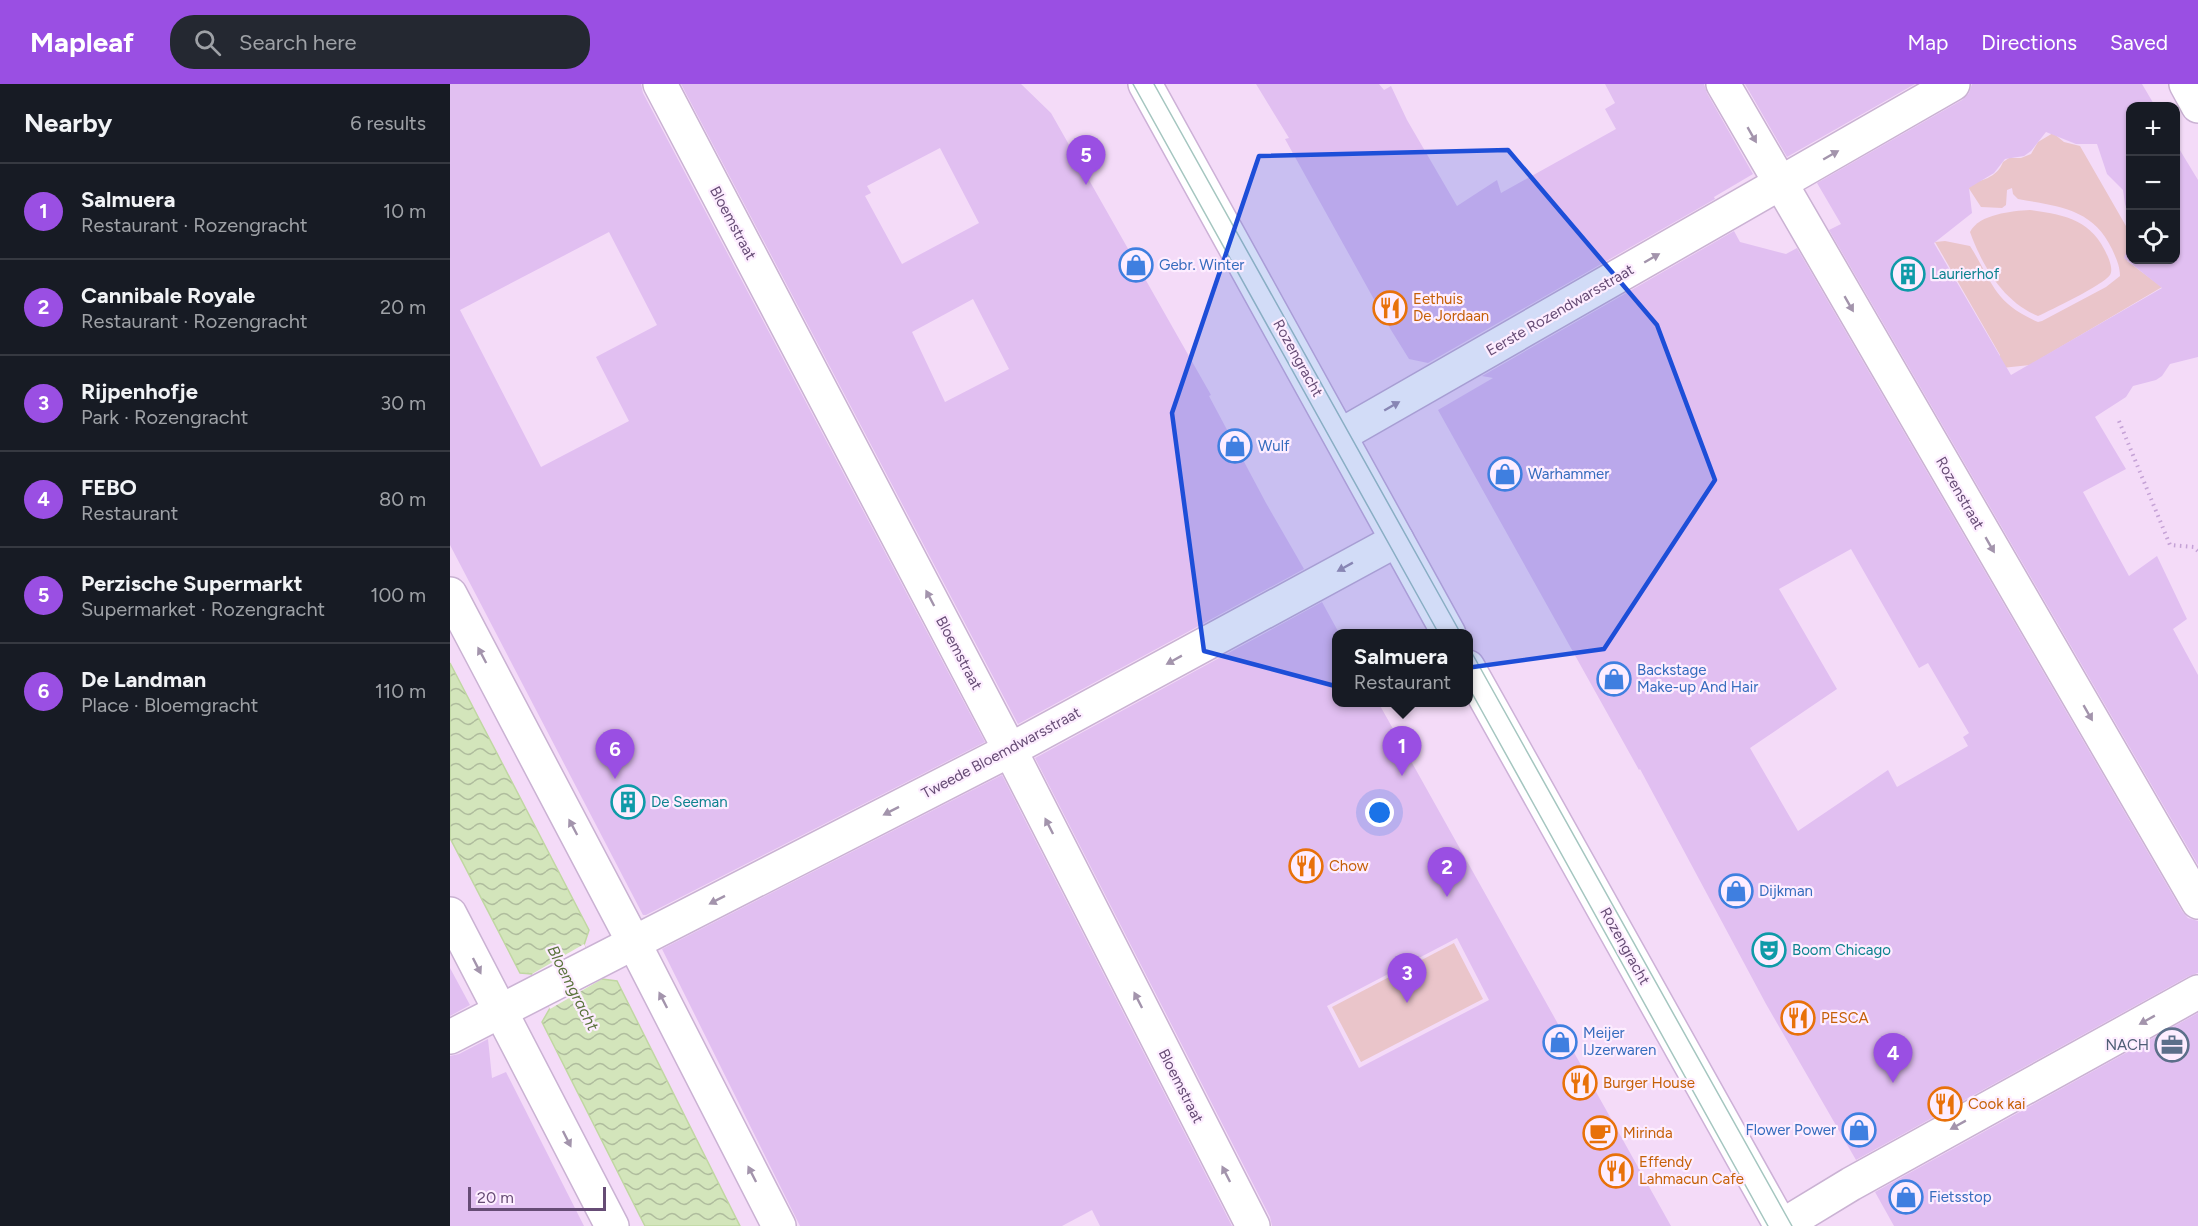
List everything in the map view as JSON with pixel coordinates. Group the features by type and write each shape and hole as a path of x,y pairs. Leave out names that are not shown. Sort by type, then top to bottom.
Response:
{"street":[{"name":"Bloemstraat","path":"660,84 1010,750 1253,1226"},
{"name":"Rozengracht","path":"1145,84 1447,629"},
{"name":"Rozenstraat","path":"1723,84 2198,902"},
{"name":"Eerste Rozendwarsstraat","path":"1341,435 1953,84"},
{"path":"2186,84 2198,106"},
{"name":"Tweede Bloemdwarsstraat","path":"450,1037 1010,750 1397,540"},
{"path":"450,594 634,943 779,1226"},
{"name":"Rozengracht","path":"1473,676 1781,1226"},
{"path":"450,914 511,1006 612,1226"},
{"path":"1781,1226 1851,1184 2198,992"}],"path":[{"path":"2119,421 2170,545 2194,547 2198,551"}],"highlighted area":[{"path":"1508,150 1657,325 1715,480 1604,649 1335,686 1204,651 1172,413 1259,156"}],"shaded area":[{"path":"450,84 2198,84 2198,1226 450,1226"},
{"path":"2053,133 2064,142 2080,146 2126,226 2126,264 2131,264 2162,287 2030,365 2002,368 1998,362 2000,355 1935,242 1945,241 1970,246 2003,299 2023,315 2038,322 2106,287 2120,276 2116,259 2104,235 2084,217 2060,207 2018,199 2013,194 2012,188 2007,190 2006,205 2002,208 1981,207 1966,184 1993,175 2009,158 2021,158 2031,154 2038,142"},
{"path":"2030,210 2067,217 2086,227 2102,245 2111,268 2110,275 2098,285 2038,316 2014,302 1995,281 1970,232 1974,226 1988,217"},
{"path":"1454,943 1483,999 1361,1062 1332,1007"}],"water":[{"name":"Bloemgracht","path":"450,663 589,930 584,945 602,979 617,981 740,1226 645,1226 542,1022 550,1008 532,974 520,973 450,838"}],"pier":[{"path":"584,944 602,979 550,1009 532,974"}],"building":[{"path":"450,84 641,84 643,93 985,742 643,915 450,545","holes":["609,232 657,325 596,357 629,421 541,467 460,310"]},
{"path":"681,84 1021,84 1051,113 1211,395 1209,396 1266,503 1304,569 1018,724","holes":["940,148 979,223 902,264 865,196 871,193 867,186","973,299 1009,369 945,402 912,332"]},
{"path":"1256,84 1379,84 1384,90 1391,86 1407,120 1457,206 1497,180 1501,193 1616,129 1605,109 1615,103 1605,84 1704,84 1753,174 1714,197 1715,199 1428,363 1409,359 1391,330 1285,139 1289,138"},
{"path":"1745,84 1915,84 1787,157"},
{"path":"1972,84 2142,84 2153,102 2126,102 2126,207 2123,190 2107,174 2097,144 2076,144 2046,132 2031,151 2024,156 2005,159 1994,173 1969,188 1972,213 1934,243 2011,375 2162,288 2132,264 2180,264 2180,150 2198,180 2198,357 2170,364 2162,376 2156,380 2133,386 2126,397 2095,417 2126,469 2083,492 2129,576 2157,556 2187,619 2173,629 2198,675 2198,865 1829,230 1841,224 1817,183 1962,100 1969,93"},
{"path":"1734,231 1740,242 1786,254 1797,248 2182,911 2188,918 2198,921 2198,973 1856,1160 1766,1004 1640,769 1438,410 1493,378 1482,376","holes":["1851,549 1919,668 1928,663 1969,733 1963,737 1968,746 1897,787 1888,770 1798,831 1750,748 1837,689 1779,589"]},
{"path":"1322,602 1337,629 1332,629 1332,707 1381,707 1671,1226 1272,1226 1270,1217 1035,758","holes":["1457,938 1489,1000 1359,1068 1327,1006"]},
{"path":"1002,775 1232,1226 1100,1226 1092,1210 1062,1226 800,1226 662,949"},
{"path":"450,968 470,1005 450,1016"},
{"path":"2198,1013 2198,1226 1894,1226 1875,1192"},
{"path":"488,1039 492,1078 506,1072 584,1226 450,1226 450,1056 459,1054"}],"tram line":[{"path":"1133,84 1436,629"},
{"path":"1154,84 1458,629"},
{"path":"1473,655 1792,1226"},
{"path":"1473,695 1768,1226"}],"place":[{"name":"Perzische Supermarkt","path":"1086,185"},
{"name":"Gebr. Winter","path":"1136,265"},
{"name":"Laurierhof","path":"1908,274"},
{"name":"Eethuis De Jordaan","path":"1390,308"},
{"name":"Wulf","path":"1235,446"},
{"name":"Warhammer","path":"1505,474"},
{"name":"Backstage Make-up And Hair","path":"1614,679"},
{"name":"Salmuera","path":"1402,776"},
{"name":"De Landman","path":"615,779"},
{"name":"De Seeman","path":"628,802"},
{"name":"Chow","path":"1306,866"},
{"name":"Dijkman","path":"1736,891"},
{"name":"Cannibale Royale","path":"1447,897"},
{"name":"Boom Chicago","path":"1769,950"},
{"name":"Rijpenhofje","path":"1407,1003"},
{"name":"PESCA","path":"1798,1018"},
{"name":"Meijer IJzerwaren","path":"1560,1042"},
{"name":"NACH","path":"2172,1045"},
{"name":"Burger House","path":"1580,1083"},
{"name":"FEBO","path":"1893,1083"},
{"name":"Cook kai","path":"1945,1104"},
{"name":"Flower Power","path":"1859,1130"},
{"name":"Mirinda","path":"1600,1133"},
{"name":"Effendy Lahmacun Cafe","path":"1616,1171"},
{"name":"Fietsstop","path":"1906,1197"}]}
